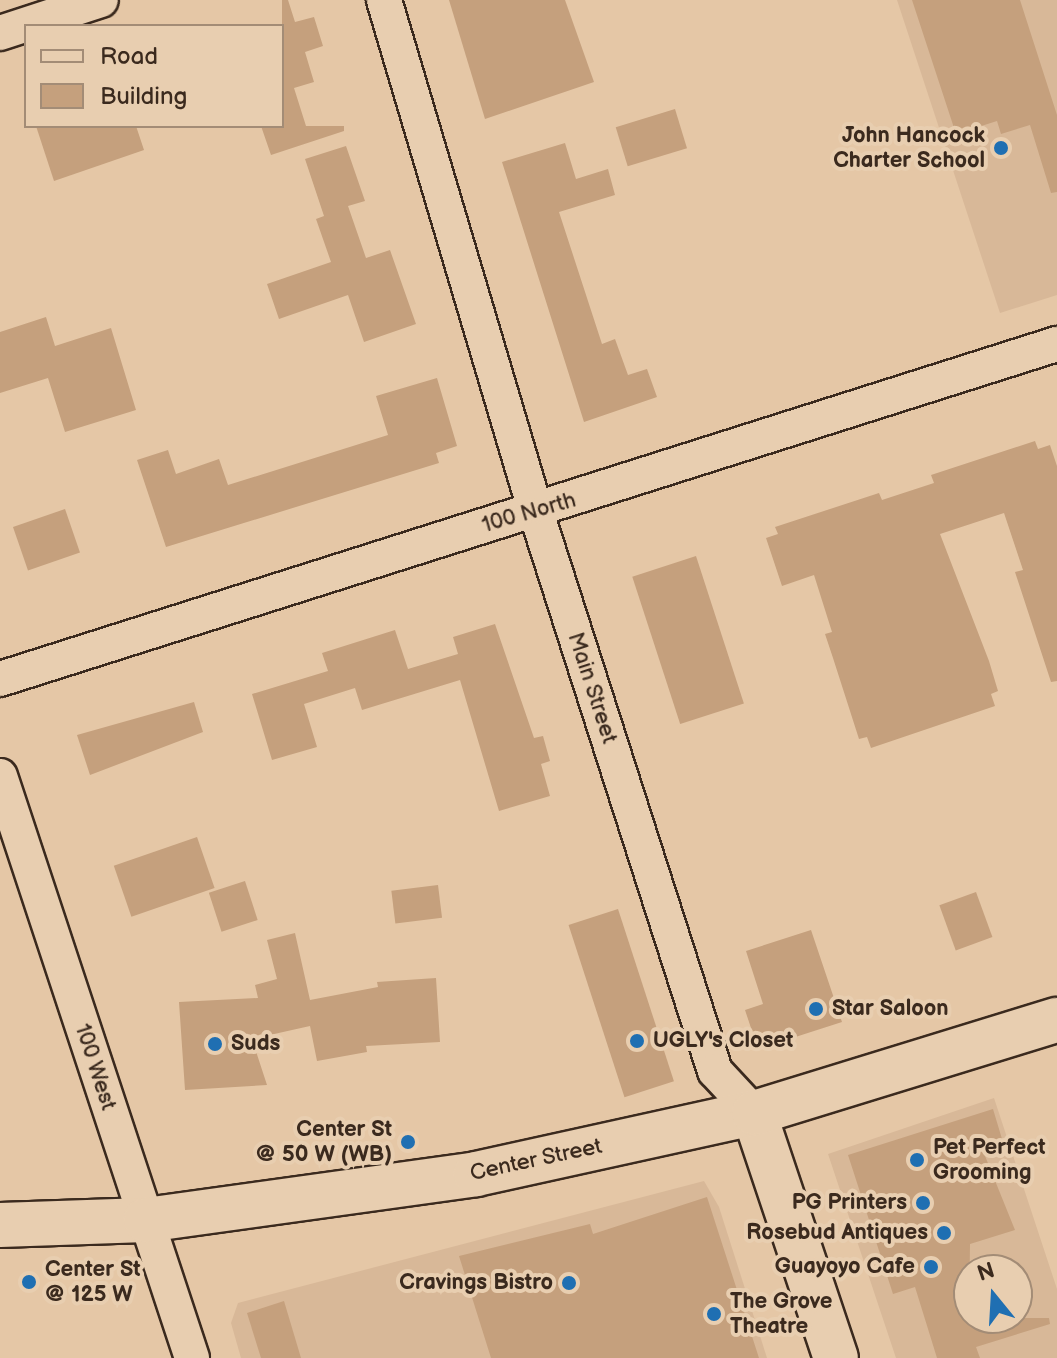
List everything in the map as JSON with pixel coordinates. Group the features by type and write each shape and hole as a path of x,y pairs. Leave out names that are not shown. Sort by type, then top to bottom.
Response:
{"main road":[{"name":"Center Street","path":"0,1225 146,1220 476,1174 754,1113 1057,1020"},
{"name":"Main Street","path":"754,1113 836,1358"}],"street":[{"path":"28,24 101,0"},
{"name":"Main Street","path":"384,0 535,509 715,1071 754,1113"},
{"path":"0,33 24,25"},
{"name":"100 North","path":"0,679 1057,344"},
{"name":"100 West","path":"0,776 192,1358"}],"shaded area":[{"name":"John Hancock Charter School","path":"897,0 1057,0 1057,295 1000,313"},
{"path":"994,1098 1057,1289 1057,1358 896,1358 828,1154"},
{"path":"704,1181 719,1207 767,1358 241,1358 231,1323 238,1303"}],"building":[{"path":"282,0 288,0 295,22 314,17 323,46 305,52 314,82 294,88 306,126 344,126 344,131 271,155 262,128 284,128"},
{"path":"449,0 565,0 594,82 485,119"},
{"path":"912,0 1020,0 1057,115 1057,192 1051,193 1030,125 1001,134 997,121 956,134"},
{"path":"675,109 687,148 628,166 616,127"},
{"path":"37,128 137,128 144,150 54,181"},
{"path":"565,143 576,179 608,169 615,195 559,212 602,344 615,339 628,375 647,369 657,397 584,422 502,162"},
{"path":"346,146 365,201 348,206 366,258 390,250 416,324 364,342 348,295 279,319 267,284 331,262 316,219 324,216 305,159"},
{"path":"46,317 55,346 111,328 136,410 65,432 48,378 0,393 0,332"},
{"path":"437,378 457,446 436,453 439,463 166,547 137,460 168,450 176,474 219,459 228,485 388,435 376,396"},
{"path":"1035,441 1038,449 1050,445 1057,466 1057,681 1051,682 1015,572 1023,570 1004,513 940,534 989,661 998,691 991,694 995,706 871,748 867,737 859,739 825,634 832,632 814,575 782,586 766,538 778,534 775,527 879,493 882,500 934,483 931,475"},
{"path":"65,509 80,552 28,570 13,527"},
{"path":"696,556 744,703 680,724 632,577"},
{"path":"495,624 534,738 543,736 550,761 541,764 550,796 499,811 460,680 362,710 355,688 304,704 317,747 272,760 252,694 328,671 322,653 395,630 408,669 458,654 453,637"},
{"path":"194,702 203,732 90,775 77,735"},
{"path":"197,837 215,888 131,917 114,866"},
{"path":"245,881 258,920 222,932 209,893"},
{"path":"438,885 442,918 395,923 391,891"},
{"path":"976,892 992,937 956,950 939,905"},
{"name":"UGLY's Closet","path":"618,909 674,1081 624,1097 569,925"},
{"path":"811,930 842,1022 758,1049 745,1010 763,1004 746,951"},
{"path":"295,933 310,1000 378,987 377,982 436,978 440,1042 366,1046 367,1052 317,1061 310,1026 252,1039 267,1085 185,1090 179,1002 258,998 255,985 277,979 267,940"},
{"path":"993,1109 1002,1139 981,1146 1015,1230 970,1244 970,1254 953,1254 953,1334 1018,1334 976,1347 980,1358 937,1358 915,1287 893,1294 848,1155"},
{"path":"707,1197 759,1358 491,1358 459,1256 590,1224 593,1234"},
{"path":"284,1301 301,1358 261,1358 247,1313"},
{"path":"1033,1318 1049,1318 1050,1324 1033,1329"}],"place":[{"name":"John Hancock Charter School","path":"1001,148"},
{"name":"Star Saloon","path":"816,1009"},
{"name":"UGLY's Closet","path":"637,1041"},
{"name":"Suds","path":"215,1044"},
{"name":"Center St @ 50 W (WB)","path":"408,1142"},
{"name":"Pet Perfect Grooming","path":"917,1160"},
{"name":"PG Printers","path":"923,1203"},
{"name":"Rosebud Antiques","path":"944,1233"},
{"name":"Guayoyo Cafe","path":"931,1267"},
{"name":"Center St @ 125 W","path":"29,1282"},
{"name":"Cravings Bistro","path":"569,1283"},
{"name":"The Grove Theatre","path":"714,1314"}]}
